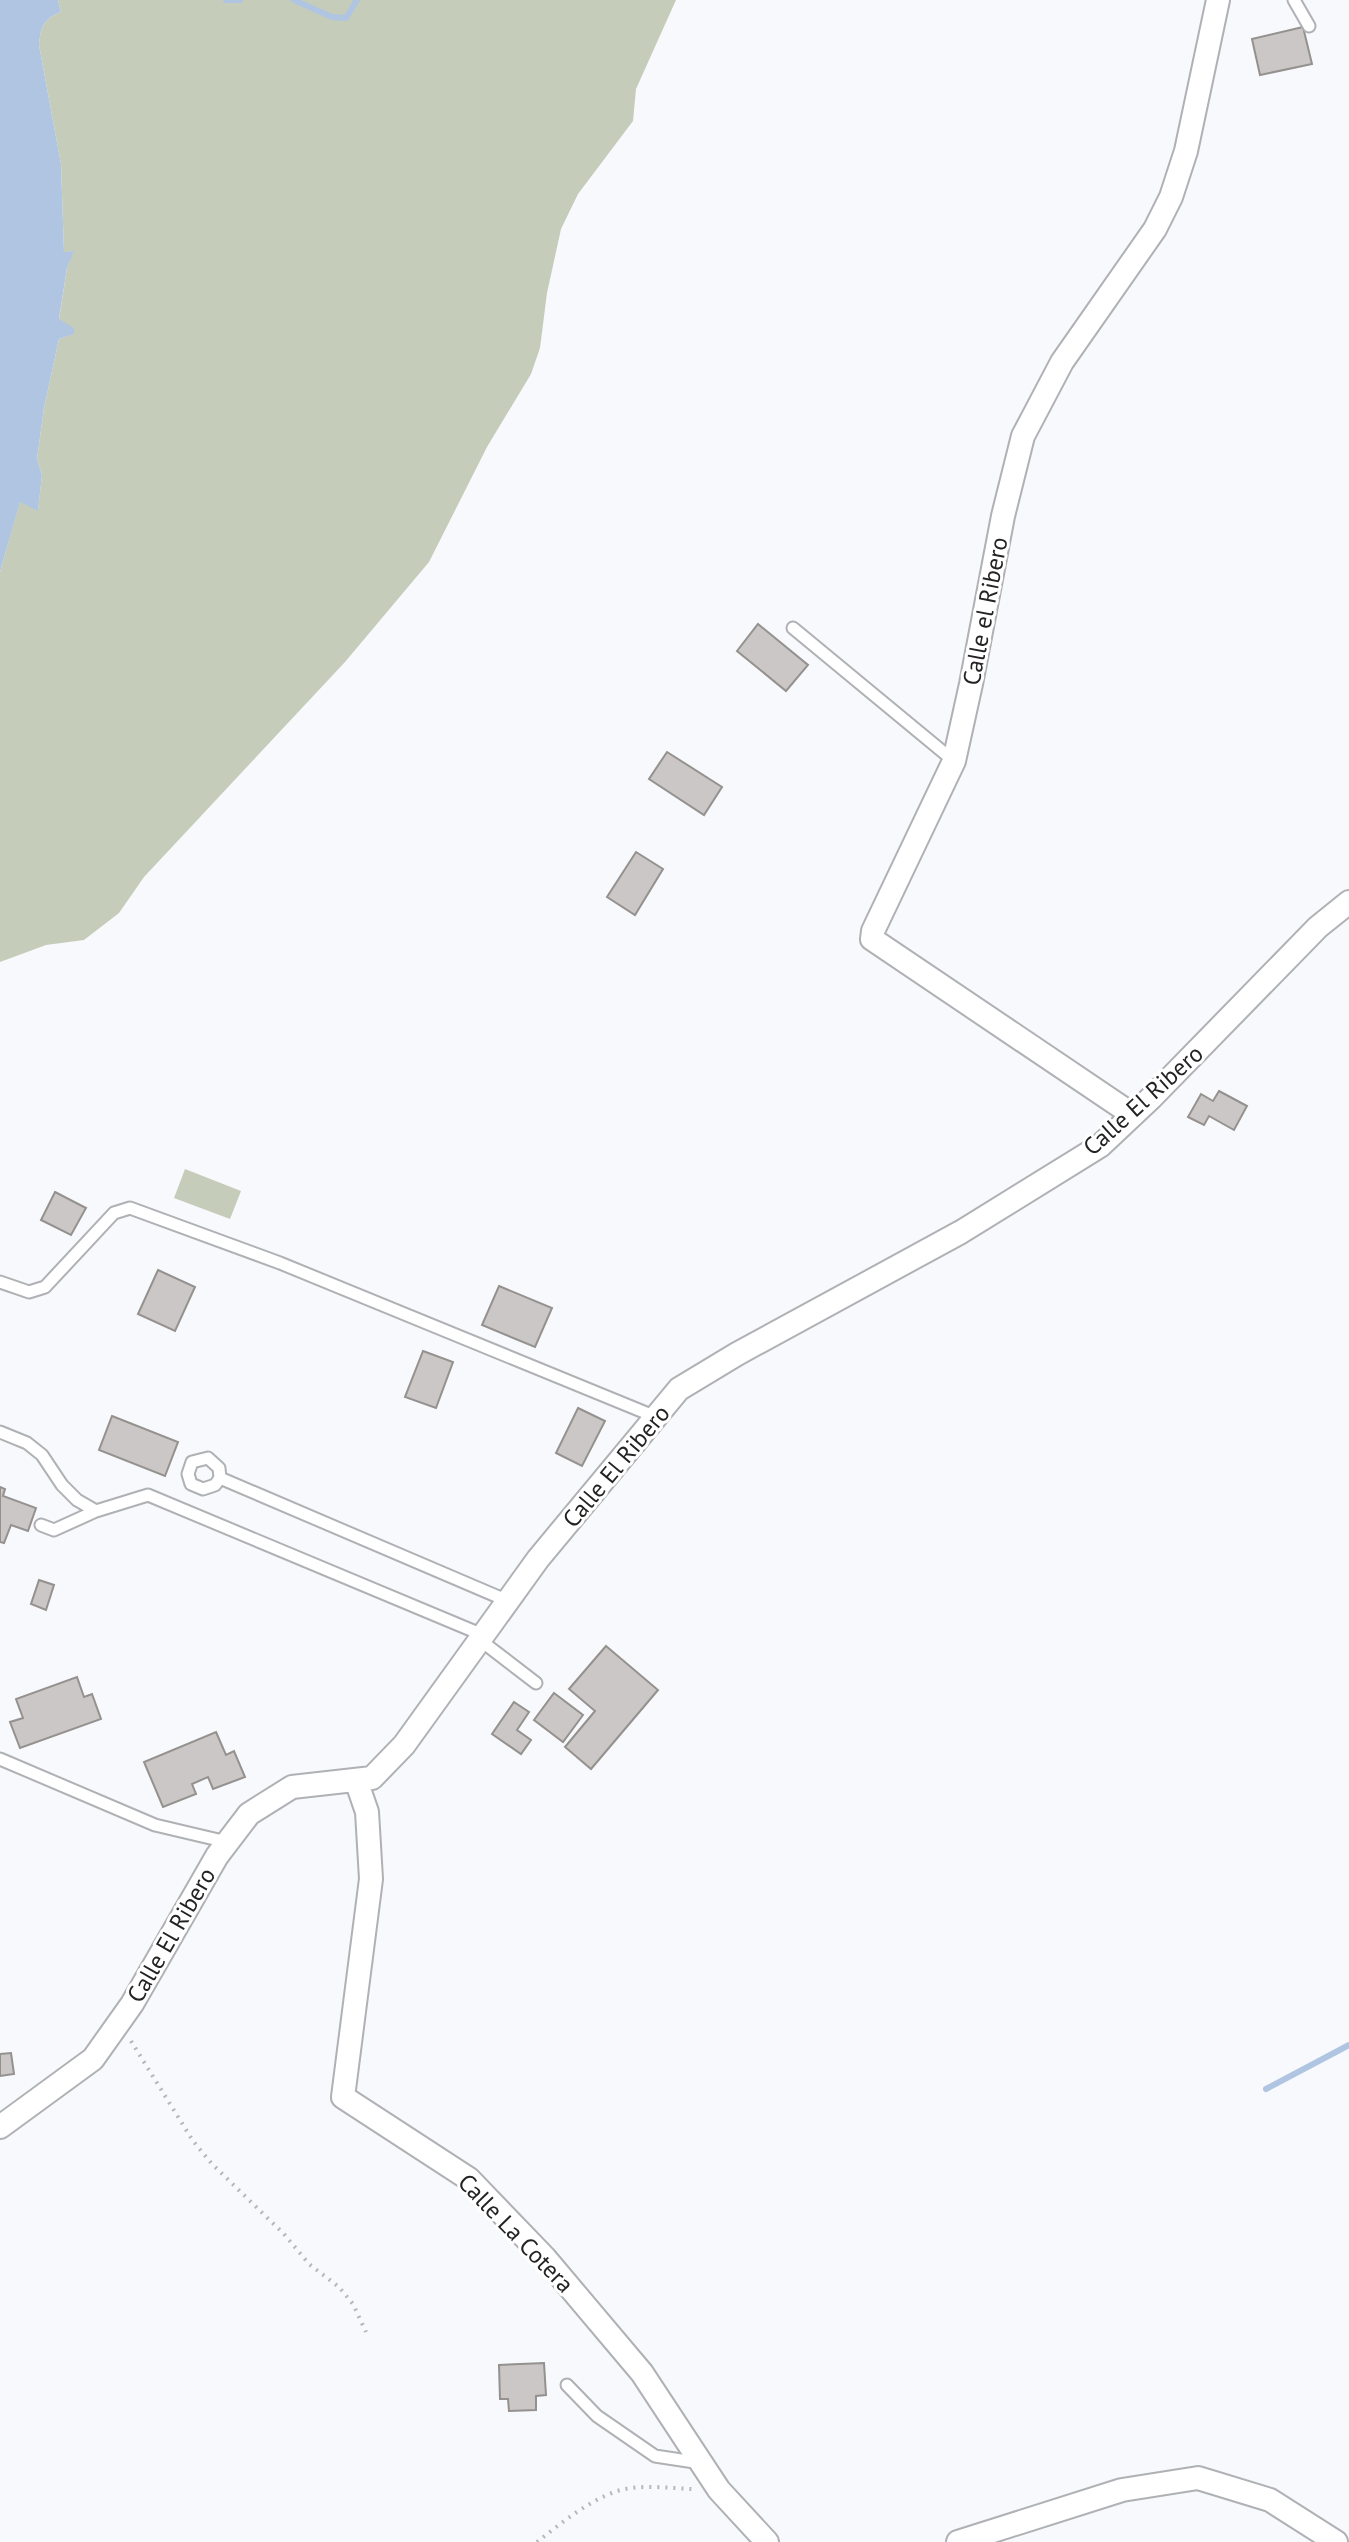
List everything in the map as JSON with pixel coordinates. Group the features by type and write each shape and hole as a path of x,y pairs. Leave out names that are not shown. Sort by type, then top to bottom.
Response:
{"street":[{"name":"Calle el Ribero","path":"1133,1115 872,939 873,931 954,761 1003,516 1023,436 1062,362 1155,229 1171,197 1186,151 1218,0"},
{"name":"Calle El Ribero","path":"0,2127 93,2059 119,2022 228,1842 249,1814 292,1787 372,1778 404,1745 538,1559 679,1389 961,1232 1100,1146 1318,927 1349,902"},
{"name":"Calle La Cotera","path":"356,1780 367,1812 371,1879 343,2097 469,2179 545,2258 642,2373 719,2490 767,2542"},
{"path":"958,2542 1122,2490 1198,2478 1270,2500 1336,2542"}],"lane":[{"path":"1294,0 1309,26"},
{"path":"793,628 954,761"},
{"path":"0,1282 29,1292 45,1287 114,1213 130,1208 280,1263 656,1417"},
{"path":"0,1432 27,1443 42,1455 62,1485 77,1500 96,1511"},
{"path":"220,1478 508,1601"},
{"path":"41,1525 54,1530 96,1511 148,1495 482,1637 536,1683"},
{"path":"0,1759 155,1825 228,1842"},
{"path":"567,2385 597,2416 655,2456 702,2463"}],"path":[{"path":"119,2022 193,2141 309,2264 339,2287 353,2304 366,2332"},
{"path":"537,2542 620,2490 653,2487 719,2490"}],"green space":[{"path":"58,0 676,0 636,89 633,121 578,194 561,229 547,293 540,348 531,374 487,447 429,562 345,662 144,877 119,913 84,940 46,945 0,962 0,572 20,501 38,510 42,475 37,459 44,408 59,339 73,334 59,320 67,268 73,251 64,253 61,164 39,45 44,24 61,12"},
{"path":"185,1169 241,1191 230,1219 174,1198"}],"water":[{"path":"0,0 58,0 61,12 44,24 39,45 61,164 64,252 74,251 67,268 59,319 74,328 74,334 59,339 44,408 37,459 42,475 38,511 20,502 0,572"}],"building":[{"path":"1303,27 1312,64 1260,75 1252,39"},
{"path":"758,624 808,665 786,691 737,651"},
{"path":"667,752 722,787 704,815 649,779"},
{"path":"636,852 663,869 635,915 607,897"},
{"path":"1219,1091 1247,1106 1234,1130 1209,1116 1204,1125 1188,1117 1201,1094 1213,1101"},
{"path":"55,1192 86,1208 71,1235 41,1220"},
{"path":"158,1270 195,1287 175,1331 138,1314"},
{"path":"499,1286 552,1308 535,1347 482,1325"},
{"path":"423,1351 453,1362 436,1408 405,1397"},
{"path":"578,1408 605,1421 582,1466 556,1453"},
{"path":"112,1416 178,1442 165,1476 99,1450"},
{"path":"0,1487 5,1489 3,1496 36,1508 28,1531 11,1525 4,1543 0,1542"},
{"path":"39,1580 54,1585 46,1610 31,1604"},
{"path":"606,1646 658,1690 591,1769 565,1747 595,1711 569,1689"},
{"path":"77,1677 84,1697 92,1694 101,1719 20,1748 10,1722 23,1718 16,1699"},
{"path":"554,1693 583,1715 563,1742 534,1720"},
{"path":"514,1702 529,1712 517,1730 531,1740 521,1754 492,1734"},
{"path":"216,1732 226,1755 234,1751 245,1777 213,1789 208,1777 192,1784 196,1794 163,1807 144,1762"},
{"path":"11,2053 14,2074 0,2076 0,2054"},
{"path":"544,2363 546,2395 536,2396 536,2410 509,2411 508,2399 500,2399 499,2365"}],"waterway":[{"path":"226,0 240,0"},
{"path":"294,0 332,17 346,18 357,0"},
{"path":"1266,2089 1349,2045"}]}
